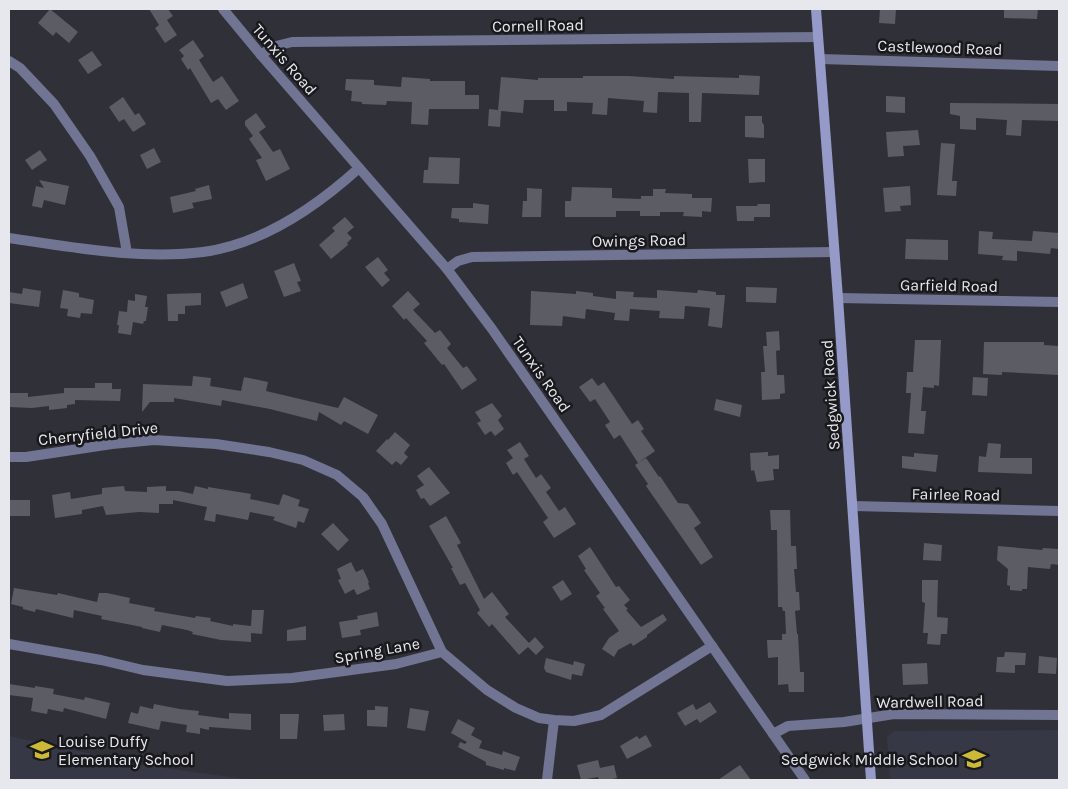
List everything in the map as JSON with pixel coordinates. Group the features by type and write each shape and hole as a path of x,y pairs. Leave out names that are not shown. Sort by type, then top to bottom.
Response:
{"main road":[{"name":"Sedgwick Road","path":"816,9 853,506 871,780"}],"street":[{"name":"Tunxis Road","path":"223,9 447,269 492,329 805,780"},
{"name":"Cornell Road","path":"261,55 272,47 292,42 818,37"},
{"name":"Castlewood Road","path":"820,59 1059,66"},
{"path":"9,61 20,68 54,104 90,156 119,207 127,253"},
{"path":"9,238 127,253 175,254 204,252 247,240 283,223 310,206 359,168"},
{"name":"Owings Road","path":"447,269 458,261 472,257 834,252"},
{"name":"Garfield Road","path":"838,298 1059,302"},
{"name":"Cherryfield Drive","path":"9,457 26,457 112,444 154,440 216,444 269,452 303,460 337,475 362,497 382,524 442,652"},
{"name":"Fairlee Road","path":"853,506 1059,511"},
{"name":"Spring Lane","path":"9,644 101,660 143,670 226,681 320,675 396,664 442,652 487,690 516,708 539,718 574,721 601,715 712,646"},
{"name":"Wardwell Road","path":"774,734 788,726 844,722 894,714 1059,715"},
{"path":"547,780 554,720"}],"shaded area":[{"name":"Sedgwick Middle School","path":"1059,730 1059,780 890,780 887,737 894,731"},
{"name":"Louise Duffy Elementary School","path":"9,736 142,765 252,780 9,780"}],"building":[{"path":"50,9 78,32 69,43 56,32 53,36 38,23"},
{"path":"149,9 168,9 173,16 167,20 177,35 165,43 155,28 159,25"},
{"path":"880,9 896,9 895,24 879,23"},
{"path":"1004,9 1038,9 1037,19 1004,18"},
{"path":"193,40 204,56 199,60 213,82 222,76 239,101 226,110 218,99 211,103 190,68 188,70 181,59 184,56 179,50"},
{"path":"92,51 102,65 88,74 78,60"},
{"path":"739,75 760,76 759,95 702,93 701,122 689,122 689,93 658,92 657,113 643,112 644,101 608,98 607,115 592,114 593,103 567,102 567,111 554,111 554,100 524,100 523,113 501,111 500,127 488,126 489,109 498,110 501,77 538,80 538,78 583,78 583,76 674,79 674,76 739,78"},
{"path":"402,77 430,79 430,81 465,81 465,95 479,95 479,109 429,109 428,125 411,124 412,102 387,101 386,105 362,104 362,102 351,101 352,91 345,90 346,79 374,80 374,85 401,87"},
{"path":"886,96 905,97 905,113 886,112"},
{"path":"123,97 135,115 139,113 146,124 133,132 124,119 119,122 109,107"},
{"path":"950,103 1059,104 1059,121 1022,120 1021,136 1006,135 1007,120 976,118 976,130 960,129 960,116 950,114"},
{"path":"256,113 266,127 259,132 273,152 280,149 290,169 266,181 256,160 262,158 249,139 253,136 245,125 245,121"},
{"path":"745,116 762,116 764,138 745,137"},
{"path":"918,130 920,145 903,146 904,156 888,157 886,132"},
{"path":"941,143 955,144 952,181 957,181 956,196 937,195"},
{"path":"154,148 161,162 147,169 140,155"},
{"path":"40,150 47,160 32,170 25,160"},
{"path":"429,157 460,158 459,184 423,183 424,170 428,170"},
{"path":"748,159 765,159 765,182 749,183"},
{"path":"39,180 69,186 65,205 44,200 42,208 32,206 36,186 44,188"},
{"path":"209,185 212,199 192,203 194,208 173,213 170,197 196,191 195,189"},
{"path":"910,186 911,205 900,206 901,211 885,212 883,188"},
{"path":"572,187 612,188 612,198 641,199 641,196 653,196 653,189 666,189 665,193 692,194 692,198 712,198 711,212 702,211 702,217 683,216 684,212 660,212 660,216 640,216 640,211 616,211 616,217 565,217 565,201 571,201"},
{"path":"527,188 542,189 541,217 522,217 523,201 527,201"},
{"path":"473,203 489,205 488,224 459,222 459,219 451,218 452,208 473,208"},
{"path":"758,204 770,204 770,217 754,217 754,221 737,221 736,206 757,206"},
{"path":"345,217 354,227 347,233 352,238 347,243 348,245 331,259 319,245 335,231 332,228"},
{"path":"979,231 993,232 992,239 1032,241 1033,231 1059,233 1059,249 1051,248 1050,254 1017,251 1017,261 1002,260 1003,256 978,254"},
{"path":"906,239 948,240 948,260 905,259"},
{"path":"378,257 388,270 384,273 390,280 382,287 365,267"},
{"path":"294,263 301,281 297,282 301,291 284,297 274,271"},
{"path":"243,283 248,298 226,307 220,292"},
{"path":"746,287 777,288 776,303 746,302"},
{"path":"23,288 41,291 39,307 9,303 9,292 22,294"},
{"path":"63,290 79,293 79,297 94,300 92,314 81,313 80,318 67,316 68,309 60,308"},
{"path":"657,290 697,293 698,290 716,292 716,295 725,295 722,328 708,326 710,308 685,306 684,319 659,318 660,311 630,309 629,321 614,320 615,313 586,309 585,319 563,316 562,326 530,325 531,291 576,294 576,291 593,293 593,296 616,299 616,291 634,292 633,297 657,298"},
{"path":"408,291 420,304 413,310 435,333 440,330 451,344 447,348 463,368 467,366 477,380 462,390 444,364 442,365 424,343 427,341 392,306"},
{"path":"201,293 201,305 185,306 185,314 178,314 178,321 168,321 167,294"},
{"path":"135,294 147,296 145,307 148,307 146,321 143,324 133,322 131,335 118,333 119,311 127,312 128,300 135,301"},
{"path":"779,331 780,350 776,351 777,375 784,375 785,393 780,394 780,399 762,400 761,372 765,372 763,346 767,346 766,332"},
{"path":"915,340 941,340 939,386 934,385 934,388 923,387 921,411 926,411 924,434 908,433 911,393 906,393 907,372 913,372"},
{"path":"984,342 1044,342 1044,345 1059,346 1059,375 1002,372 1002,375 983,374"},
{"path":"193,376 211,378 210,386 241,391 244,377 268,382 266,391 338,408 344,397 378,415 368,434 344,421 341,425 319,412 317,421 270,409 222,400 221,406 174,398 174,402 150,402 142,412 143,384 192,386"},
{"path":"973,377 988,378 987,396 972,395"},
{"path":"592,378 598,386 604,382 632,424 638,420 644,429 641,431 655,451 638,463 620,435 614,439 605,425 610,422 595,399 590,402 579,387"},
{"path":"95,383 112,383 112,389 121,389 120,401 75,400 75,404 67,405 67,408 49,410 49,406 32,408 9,407 9,393 28,393 28,397 64,393 64,388 95,388"},
{"path":"716,399 742,405 740,417 714,410"},
{"path":"492,403 502,416 498,420 504,429 495,436 491,431 485,435 477,423 481,421 475,412"},
{"path":"395,432 410,445 404,453 408,457 401,465 396,461 392,465 376,451"},
{"path":"520,442 529,456 524,459 536,478 541,474 551,488 546,492 559,511 565,507 576,524 554,538 543,522 548,518 517,472 513,475 506,463 513,458 507,450"},
{"path":"988,443 1001,444 1000,458 1032,458 1032,474 978,472 979,456 986,457"},
{"path":"768,452 768,456 779,455 779,469 773,469 774,480 757,482 754,470 751,471 750,453"},
{"path":"914,453 938,455 936,472 902,468 902,456 914,457"},
{"path":"646,458 678,503 688,504 701,523 694,528 713,557 701,565 646,486 648,484 635,465"},
{"path":"429,467 450,493 430,506 424,498 421,499 416,490 424,485 417,476"},
{"path":"124,486 125,491 147,492 147,487 166,486 166,491 193,494 195,486 208,489 208,487 251,494 250,499 279,505 283,494 300,500 298,506 309,509 304,523 298,521 296,528 273,520 275,517 250,512 248,520 216,514 215,522 204,520 207,507 173,500 173,504 159,504 159,513 139,512 106,515 103,506 82,510 82,514 55,518 52,495 70,492 71,499 102,494 102,488"},
{"path":"10,500 30,500 30,516 10,516"},
{"path":"770,510 790,510 791,546 796,546 797,569 794,569 796,592 799,592 800,610 795,611 800,672 804,672 804,692 789,692 788,684 778,685 778,657 768,658 767,640 782,640 782,634 786,634 785,611 783,611 782,607 778,607 777,530 771,530"},
{"path":"446,516 461,543 457,545 484,599 492,592 509,614 505,617 529,643 535,637 544,647 536,655 528,647 519,655 492,624 489,627 477,613 480,610 465,583 460,585 451,568 453,568 429,526"},
{"path":"333,523 349,540 338,551 321,534"},
{"path":"924,543 942,545 941,561 923,560"},
{"path":"998,546 1042,550 1043,548 1059,549 1059,565 1051,564 1050,569 1028,567 1027,589 1022,589 1022,591 1010,590 1010,586 1007,585 1008,569 997,560"},
{"path":"590,547 616,587 619,586 630,600 624,605 628,609 626,610 641,627 663,614 667,620 633,646 631,643 618,650 614,657 602,649 609,638 619,631 603,609 605,608 596,596 600,593 584,570 586,569 578,556"},
{"path":"351,562 356,572 363,569 369,582 370,589 357,595 354,589 345,594 338,580 341,579 337,569"},
{"path":"563,580 572,594 561,601 552,587"},
{"path":"922,580 938,580 937,617 948,618 947,634 941,634 940,645 927,644 928,633 923,633 925,603 922,602"},
{"path":"14,588 57,595 58,593 97,602 99,593 107,593 130,598 129,603 155,608 154,611 195,618 196,616 211,618 210,621 233,626 233,624 251,626 252,610 264,610 262,634 251,633 251,642 221,640 162,625 160,632 101,619 102,616 74,610 73,618 36,609 35,612 11,604"},
{"path":"377,612 379,626 360,630 361,635 342,638 339,622 358,619 357,616"},
{"path":"306,626 306,640 287,641 287,630"},
{"path":"1005,652 1026,653 1025,665 1015,665 1015,673 996,672 997,657 1004,657"},
{"path":"1039,656 1057,658 1056,674 1038,673"},
{"path":"546,658 573,665 574,661 585,664 582,676 572,674 571,680 546,672 544,668"},
{"path":"927,663 928,684 903,685 902,664"},
{"path":"9,684 54,689 53,694 84,700 85,697 110,703 106,719 64,708 63,712 48,709 47,714 31,711 33,698 9,695"},
{"path":"710,702 717,712 700,723 697,719 685,726 677,713 693,704 696,710"},
{"path":"154,704 199,711 198,715 229,719 229,713 251,714 251,730 209,727 209,730 200,728 200,734 186,732 187,725 161,721 159,730 128,723 131,712 138,714 140,706 153,709"},
{"path":"375,706 388,707 387,727 367,726 367,710 375,710"},
{"path":"410,708 429,711 425,731 407,728"},
{"path":"280,714 299,714 297,739 280,739"},
{"path":"344,714 345,730 324,731 323,715"},
{"path":"458,719 475,728 471,735 482,741 479,748 502,755 503,751 520,757 515,771 486,765 486,762 458,747 460,742 465,744 467,742 451,733"},
{"path":"646,735 652,746 627,759 620,746 637,736 639,739"},
{"path":"598,760 600,768 614,765 617,778 599,780 598,777 581,780 577,765"},
{"path":"740,765 751,780 718,780"}],"place":[{"name":"Louise Duffy Elementary School","path":"42,750"},
{"name":"Sedgwick Middle School","path":"974,759"}]}
